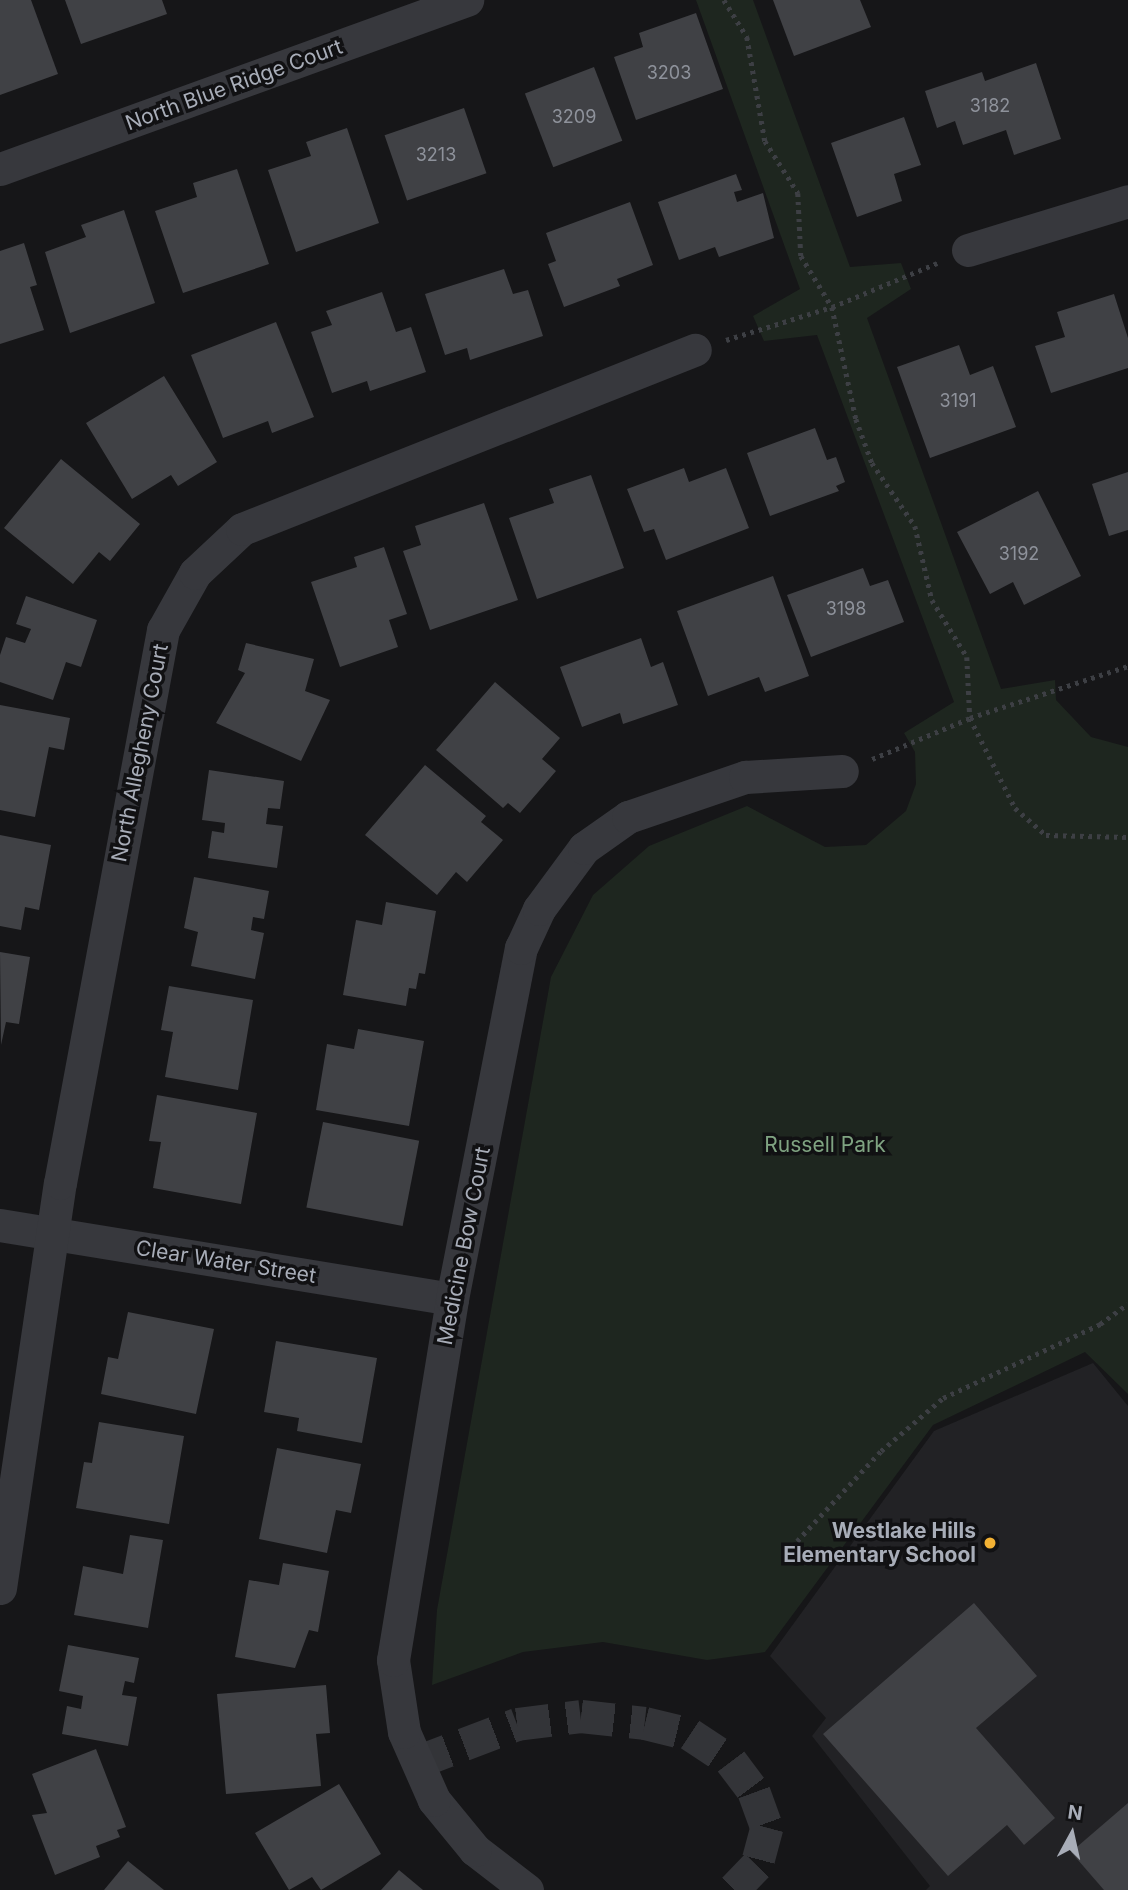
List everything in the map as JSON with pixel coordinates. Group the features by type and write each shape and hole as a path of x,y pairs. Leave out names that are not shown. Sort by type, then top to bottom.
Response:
{"street":[{"name":"North Blue Ridge Court","path":"0,169 467,0"},
{"path":"968,250 1128,201"},
{"name":"North Allegheny Court","path":"0,1588 54,1235 163,630 195,573 242,529 695,350"},
{"name":"Medicine Bow Court","path":"527,1890 475,1850 434,1801 404,1732 393,1660 452,1299 521,948 538,909 584,848 628,817 745,777 842,771"},
{"name":"Clear Water Street","path":"0,1225 452,1299"}],"path":[{"path":"724,0 747,37 765,141 798,193 801,256 832,307 856,419 872,463 915,526 932,600 967,657 970,718 1015,808 1046,835 1128,837"},
{"path":"695,350 832,307 968,250"},
{"path":"842,771 970,718 1128,666"},
{"path":"797,1541 881,1451 943,1398 1100,1324 1128,1304"}],"shaded area":[{"name":"Westlake Hills Elementary School","path":"1093,1363 1128,1406 1128,1890 926,1890 930,1886 812,1736 826,1718 770,1656 934,1431"}],"green space":[{"name":"Russell Park","path":"696,0 753,0 850,267 901,263 911,289 867,318 1001,689 1055,680 1056,700 1091,737 1128,747 1128,1394 1085,1352 933,1425 765,1652 707,1660 603,1642 523,1652 432,1685 437,1610 551,977 593,895 649,846 747,806 825,847 866,845 906,811 916,784 915,752 904,733 954,702 817,335 764,341 753,316 800,289"}],"building":[{"path":"0,0 31,0 58,74 0,95"},
{"path":"65,0 162,0 167,14 81,44"},
{"path":"773,0 860,0 871,27 794,56"},
{"path":"696,13 723,89 636,120 614,57 643,47 639,33"},
{"path":"1036,63 1061,139 1014,155 1006,130 963,145 955,121 937,128 925,91 982,72 985,81"},
{"path":"594,67 622,141 553,167 525,94"},
{"path":"464,108 486,173 407,201 385,135"},
{"path":"904,117 921,165 894,174 902,201 857,217 831,143"},
{"path":"347,128 379,223 296,252 268,170 311,156 306,142"},
{"path":"237,169 269,264 183,293 155,211 197,197 193,183"},
{"path":"736,174 742,190 734,192 737,202 763,193 774,238 719,257 715,247 679,260 658,202"},
{"path":"630,202 653,265 617,279 620,286 564,307 548,264 556,261 546,233"},
{"path":"124,210 155,303 70,333 45,252 86,237 81,225"},
{"path":"24,243 37,285 30,287 44,330 0,344 0,251"},
{"path":"504,269 513,294 528,290 543,336 470,360 467,348 445,355 425,294"},
{"path":"382,292 396,332 411,327 426,372 370,391 367,381 332,393 311,332 332,325 326,311"},
{"path":"1114,294 1128,338 1128,368 1051,393 1035,346 1065,337 1057,312"},
{"path":"276,322 314,417 272,433 268,421 223,438 191,355"},
{"path":"959,345 970,375 993,366 1016,427 930,458 897,367"},
{"path":"164,376 217,462 178,486 171,475 132,499 86,423"},
{"path":"815,428 827,460 836,457 845,482 836,486 839,491 770,516 747,453"},
{"path":"61,459 140,524 110,561 99,552 73,584 4,528"},
{"path":"684,468 689,482 726,468 749,528 666,560 654,529 644,532 627,489"},
{"path":"1128,472 1128,530 1109,536 1092,484"},
{"path":"591,475 624,568 537,599 509,518 554,503 549,489"},
{"path":"1038,491 1081,576 1024,605 1013,582 990,594 957,532"},
{"path":"484,503 518,600 430,630 403,551 421,545 415,526"},
{"path":"384,547 407,614 389,620 398,647 340,667 311,582 357,567 354,557"},
{"path":"863,568 870,586 888,580 904,622 811,657 787,595"},
{"path":"773,576 809,676 765,692 759,677 708,696 677,611"},
{"path":"26,596 97,620 81,667 66,662 53,700 0,682 0,655 6,637 25,643 31,629 16,624"},
{"path":"641,638 651,667 663,662 678,705 623,724 620,713 582,727 560,667"},
{"path":"246,643 314,659 305,691 330,700 301,761 216,723 245,673 238,670"},
{"path":"495,682 560,738 542,759 556,771 520,813 508,803 503,808 436,750"},
{"path":"0,705 70,718 64,750 49,747 35,817 0,810"},
{"path":"425,765 486,816 481,822 503,840 467,882 456,872 437,895 365,835"},
{"path":"209,770 284,781 280,809 268,808 266,824 283,826 277,868 208,858 212,831 224,833 225,823 202,820"},
{"path":"0,835 51,845 39,910 25,907 21,930 0,926"},
{"path":"194,877 269,891 264,919 253,917 251,930 264,933 255,979 191,966 198,932 184,928"},
{"path":"386,902 436,911 425,974 419,973 416,989 409,988 406,1006 343,995 356,920 382,925"},
{"path":"0,952 30,957 19,1024 6,1022 1,1045"},
{"path":"169,986 253,1000 238,1090 165,1077 173,1032 161,1030"},
{"path":"358,1029 424,1041 409,1126 316,1110 327,1044 354,1049"},
{"path":"157,1095 257,1113 241,1204 153,1188 161,1142 149,1141"},
{"path":"323,1122 419,1141 403,1226 306,1207"},
{"path":"128,1312 214,1329 196,1414 101,1394 108,1357 118,1359"},
{"path":"276,1341 377,1358 362,1443 297,1431 299,1418 264,1412"},
{"path":"99,1422 184,1436 169,1524 76,1508 84,1462 92,1463"},
{"path":"277,1448 361,1464 351,1513 336,1510 327,1553 259,1539"},
{"path":"130,1535 163,1540 148,1628 74,1615 83,1566 123,1574"},
{"path":"283,1563 329,1571 318,1632 309,1630 295,1668 235,1657 249,1580 279,1585"},
{"path":"974,1603 1037,1676 976,1728 1055,1818 1024,1845 1007,1825 948,1876 823,1734"},
{"path":"68,1645 139,1658 134,1683 125,1681 122,1695 137,1697 128,1746 62,1734 67,1706 81,1709 83,1696 59,1691"},
{"path":"326,1685 330,1733 316,1734 321,1786 226,1794 217,1694"},
{"path":"96,1749 126,1827 117,1830 120,1837 96,1846 100,1857 55,1875 32,1815 47,1813 32,1774"},
{"path":"339,1784 381,1854 321,1890 312,1877 289,1890 255,1833"},
{"path":"1128,1803 1128,1890 1104,1890 1071,1852"},
{"path":"128,1861 164,1890 104,1890"},
{"path":"399,1870 423,1890 381,1890"}],"tunnel":[{"path":"417,1762 517,1724 581,1716 645,1723 690,1734 731,1761 754,1792 767,1827 757,1865 733,1890"}],"place":[{"name":"Westlake Hills Elementary School","path":"990,1543"}]}
